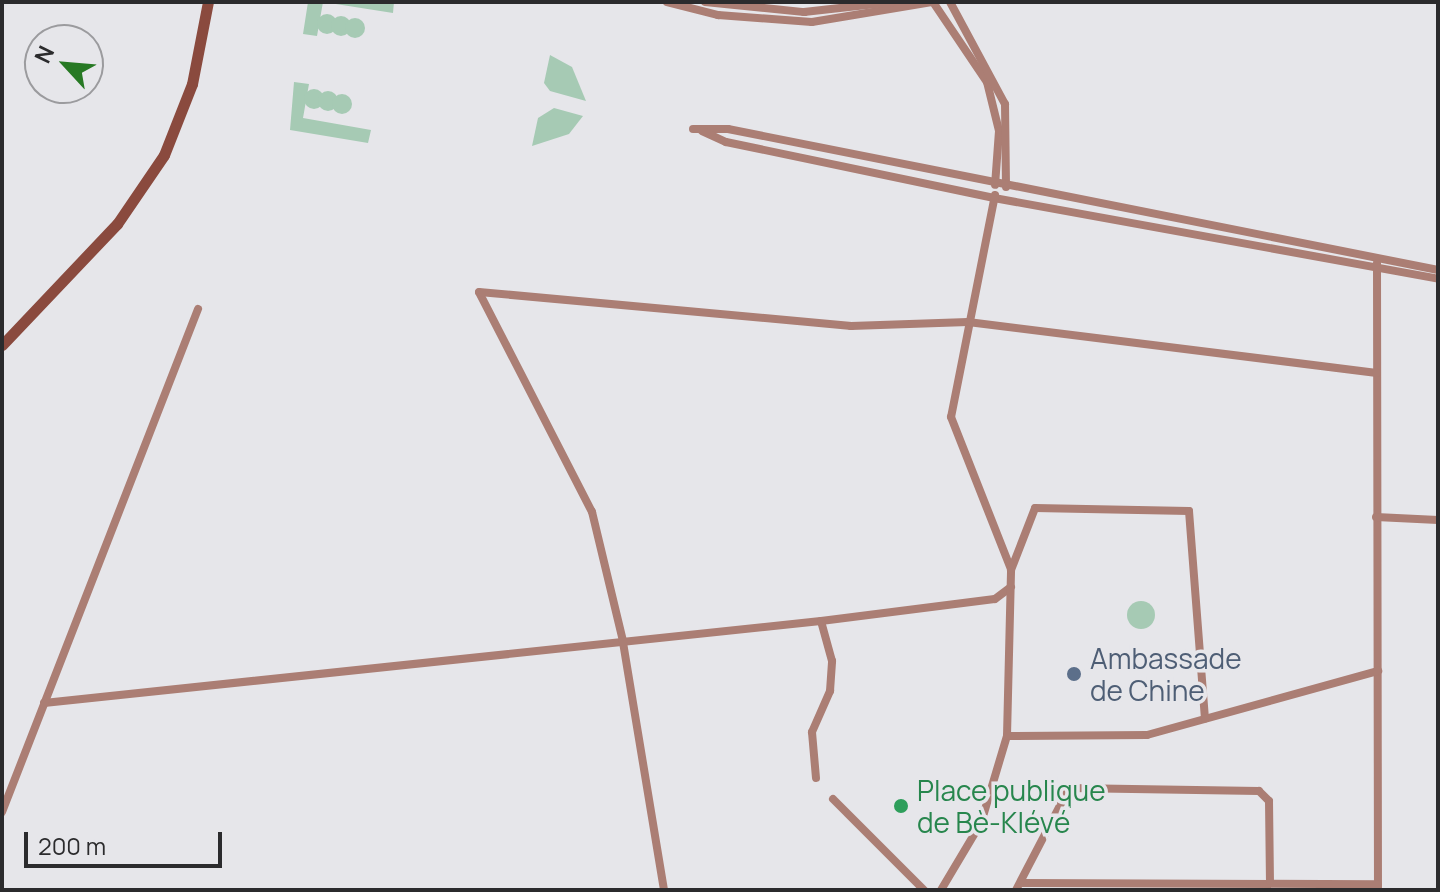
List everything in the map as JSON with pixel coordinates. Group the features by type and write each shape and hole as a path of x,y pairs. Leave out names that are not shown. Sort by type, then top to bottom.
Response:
{"main road":[{"path":"2,345 117,224 164,155 192,84 208,2"}],"street":[{"path":"667,2 718,15 812,22 933,2 987,82 999,131 1000,186"},
{"path":"705,2 804,12 893,2"},
{"path":"950,2 1005,104 1000,186 994,198 951,417 1011,570"},
{"path":"1438,270 1377,262 1188,234 994,198 726,142 697,130 728,129 1377,262 1438,279"},
{"path":"1188,234 1190,223"},
{"path":"1270,881 1269,801 1259,791 1069,788 1019,886 1270,881 1378,887 1377,262"},
{"path":"664,890 623,641 592,512 479,292 851,326 968,322 1377,373"},
{"path":"2,812 198,309"},
{"path":"941,890 981,823 1007,736 1011,570 1035,508 1187,509 1205,718"},
{"path":"1376,517 1438,520"},
{"path":"44,703 821,621 995,599 1011,587"},
{"path":"816,778 812,732 830,691 832,661 821,621"},
{"path":"1007,736 1147,735 1378,671"},
{"path":"833,799 924,890"}],"green space":[{"path":"308,2 323,2 317,36 303,34"},
{"path":"323,2 394,2 393,13"},
{"path":"327,14 334,17 337,24 334,31 327,34 320,31 317,24 320,17"},
{"path":"341,16 348,19 351,26 348,33 341,36 334,33 331,26 334,19"},
{"path":"355,18 362,21 365,28 362,35 355,38 348,35 345,28 348,21"},
{"path":"550,55 572,67 586,101 550,91 544,83"},
{"path":"294,82 309,84 303,118 371,130 368,143 290,130"},
{"path":"314,89 321,92 324,99 321,106 314,109 307,106 304,99 307,92"},
{"path":"328,91 335,94 338,101 335,108 328,111 321,108 318,101 321,94"},
{"path":"342,94 349,97 352,104 349,111 342,114 335,111 332,104 335,97"},
{"path":"554,108 583,116 569,134 532,146 538,118"},
{"path":"1141,601 1151,605 1155,615 1151,625 1141,629 1131,625 1127,615 1131,605"}],"place":[{"name":"Ambassade de Chine","path":"1074,674"},
{"name":"Place publique de Bè-Klévé","path":"901,806"}]}
